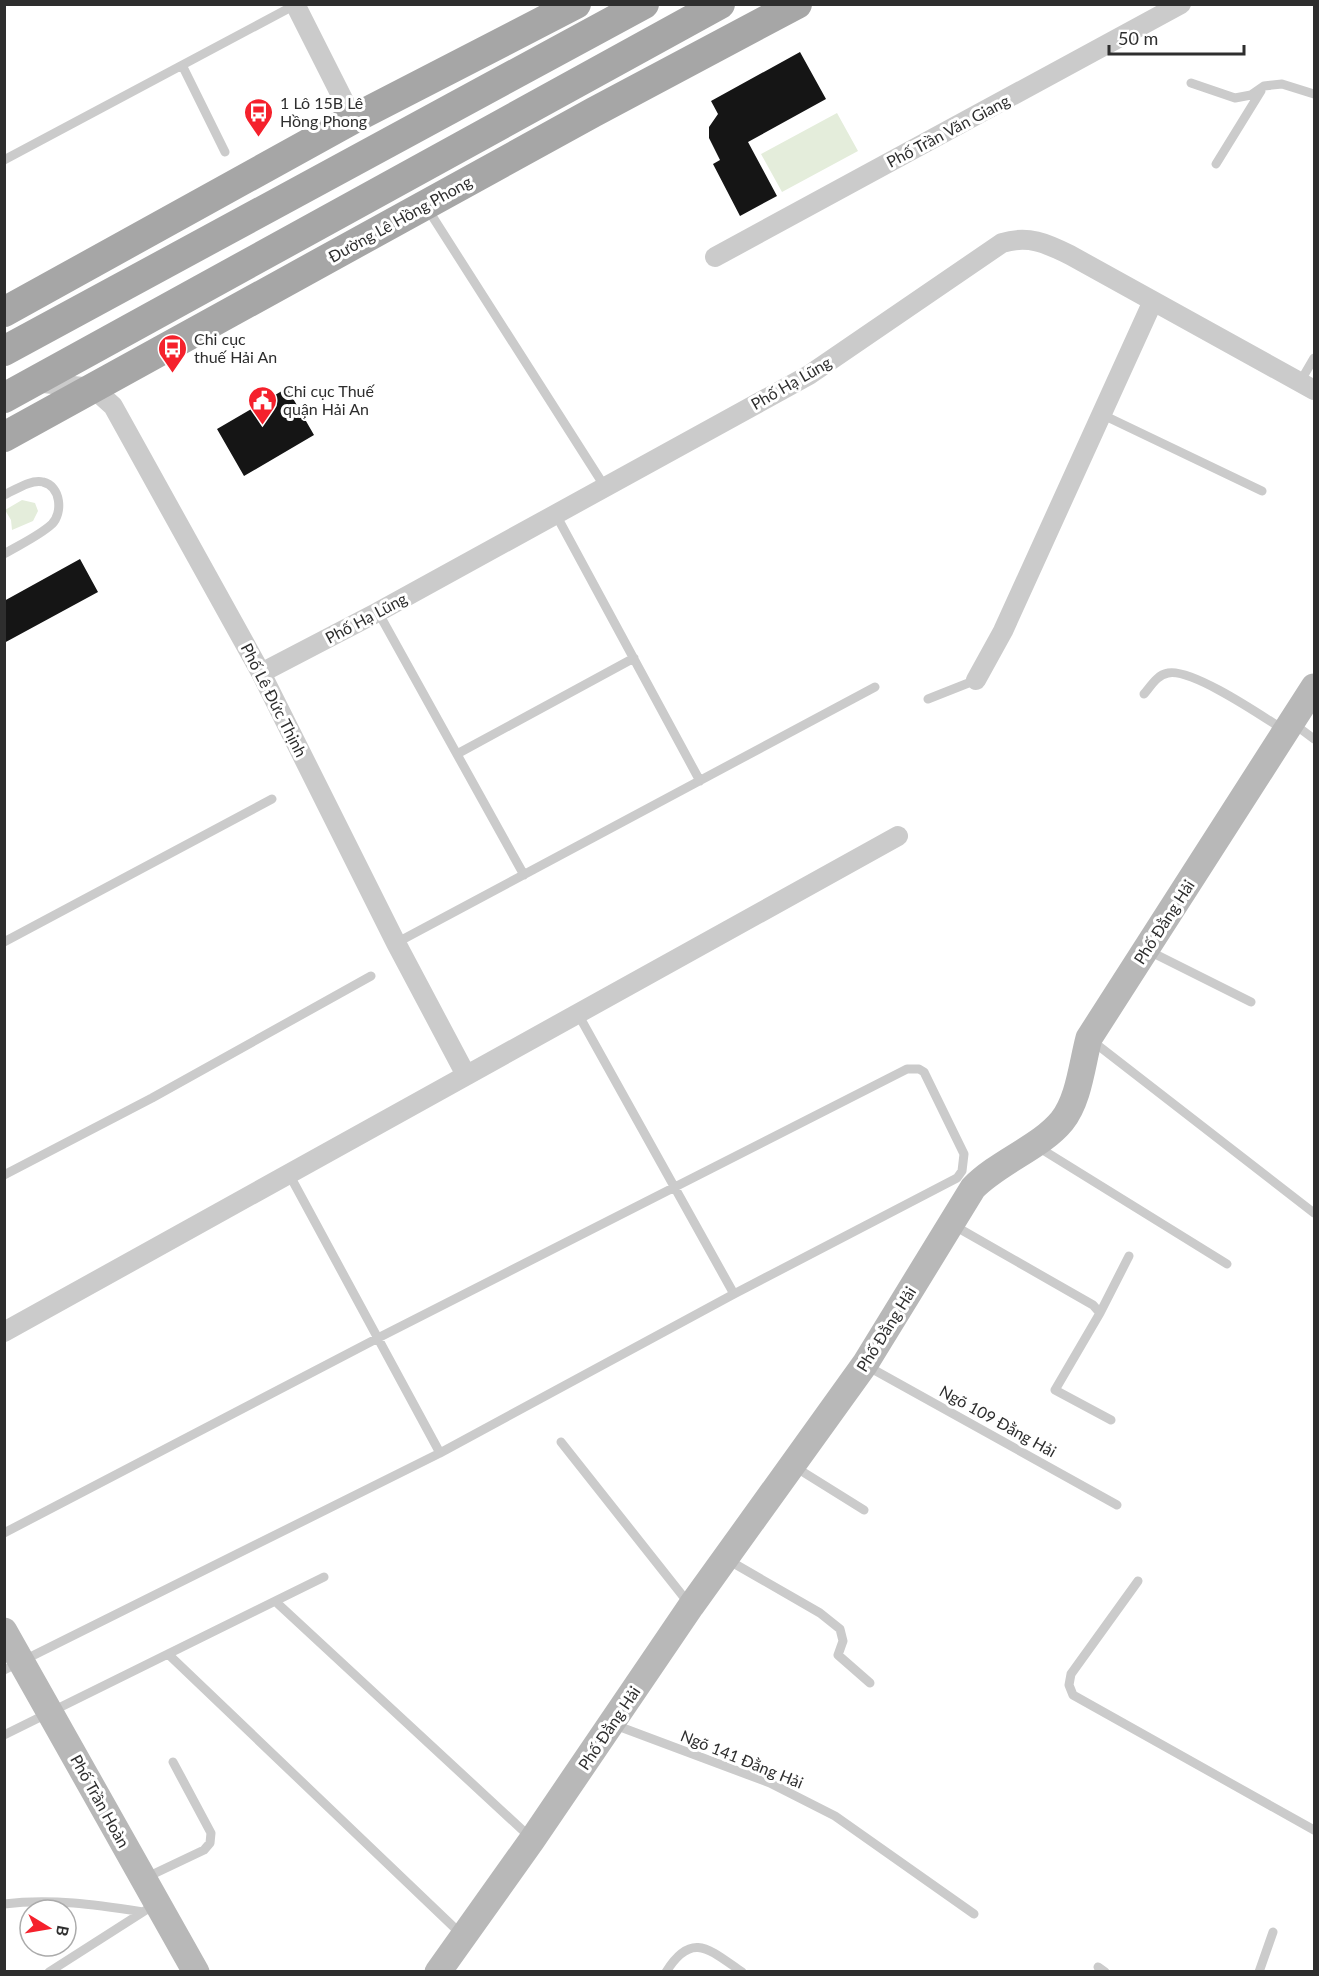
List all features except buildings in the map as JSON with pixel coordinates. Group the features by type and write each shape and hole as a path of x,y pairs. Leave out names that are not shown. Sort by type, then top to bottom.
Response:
{"main road":[{"path":"4,351 578,42 644,4"},
{"path":"4,398 592,72 720,4"},
{"name":"Đường Lê Hồng Phong","path":"4,437 608,105 797,4"},
{"path":"4,312 352,119 569,6 578,42 608,105"}],"street":[{"name":"Phố Trần Văn Giang","path":"715,257 1181,4"},
{"path":"295,5 352,119"},
{"name":"Phố Hạ Lũng","path":"261,673 378,612 809,375 1002,243 1019,238 1042,242 1307,386"},
{"path":"976,680 1003,631 1153,301"},
{"path":"33,382 93,388"},
{"name":"Phố Lê Đức Thịnh","path":"93,388 113,406 261,673 396,943 466,1076"},
{"name":"Phố Đằng Hải","path":"438,1971 613,1724 691,1606 865,1364 974,1188 985,1176 1061,1122 1071,1105 1089,1038 1314,687"},
{"path":"4,1332 898,836"},
{"name":"Phố Trần Hoàn","path":"4,1631 12,1665 49,1711 144,1879 151,1908 196,1971"}],"lane":[{"path":"4,160 183,67 295,5"},
{"path":"183,67 225,152"},
{"path":"1191,83 1235,98 1251,95 1264,86 1293,86 1314,94"},
{"path":"1216,164 1264,86"},
{"path":"425,205 605,486"},
{"path":"1307,386 1314,358"},
{"path":"1101,414 1262,491"},
{"path":"4,495 29,483 42,481 51,485 58,496 59,510 53,523 4,554"},
{"path":"555,513 700,781"},
{"path":"378,612 524,875"},
{"path":"457,754 634,658"},
{"path":"1144,694 1159,676 1172,672 1185,675 1314,739"},
{"path":"928,699 976,680"},
{"path":"396,943 875,687"},
{"path":"4,942 272,799"},
{"path":"1146,950 1251,1002"},
{"path":"4,1175 152,1098 371,976"},
{"path":"578,1014 734,1294"},
{"path":"1089,1038 1314,1213"},
{"path":"4,1533 378,1338 907,1069 919,1068 924,1072 964,1154 962,1171 957,1178 734,1294 440,1453 12,1665"},
{"path":"1033,1144 1227,1264"},
{"path":"289,1174 440,1453"},
{"path":"951,1224 1093,1305 1100,1313"},
{"path":"1111,1420 1054,1390 1100,1313 1129,1256"},
{"name":"Ngõ 109 Đằng Hải","path":"865,1364 1117,1505"},
{"path":"561,1442 691,1606"},
{"path":"793,1466 864,1510"},
{"path":"726,1558 820,1613 840,1629 843,1641 838,1655 870,1683"},
{"path":"4,1735 324,1577"},
{"path":"1138,1581 1071,1674 1068,1685 1073,1695 1314,1830"},
{"path":"276,1602 532,1840"},
{"path":"168,1654 463,1936"},
{"name":"Ngõ 141 Đằng Hải","path":"613,1724 770,1783 835,1816 974,1914"},
{"path":"144,1879 204,1850 210,1843 211,1833 173,1761"},
{"path":"4,1904 30,1901 73,1902 151,1908"},
{"path":"49,1971 151,1908"},
{"path":"1259,1971 1273,1932"},
{"path":"666,1971 676,1955 690,1947 704,1946 742,1971"}],"green space":[{"path":"837,113 858,151 782,192 761,154"},
{"path":"22,500 35,503 38,511 33,521 12,530 11,520 5,510"}],"place":[{"name":"1 Lô 15B Lê Hồng Phong","path":"259,138"},
{"name":"Chi cục thuế Hải An","path":"173,374"},
{"name":"Chi cục Thuế quận Hải An","path":"262,426"}]}
